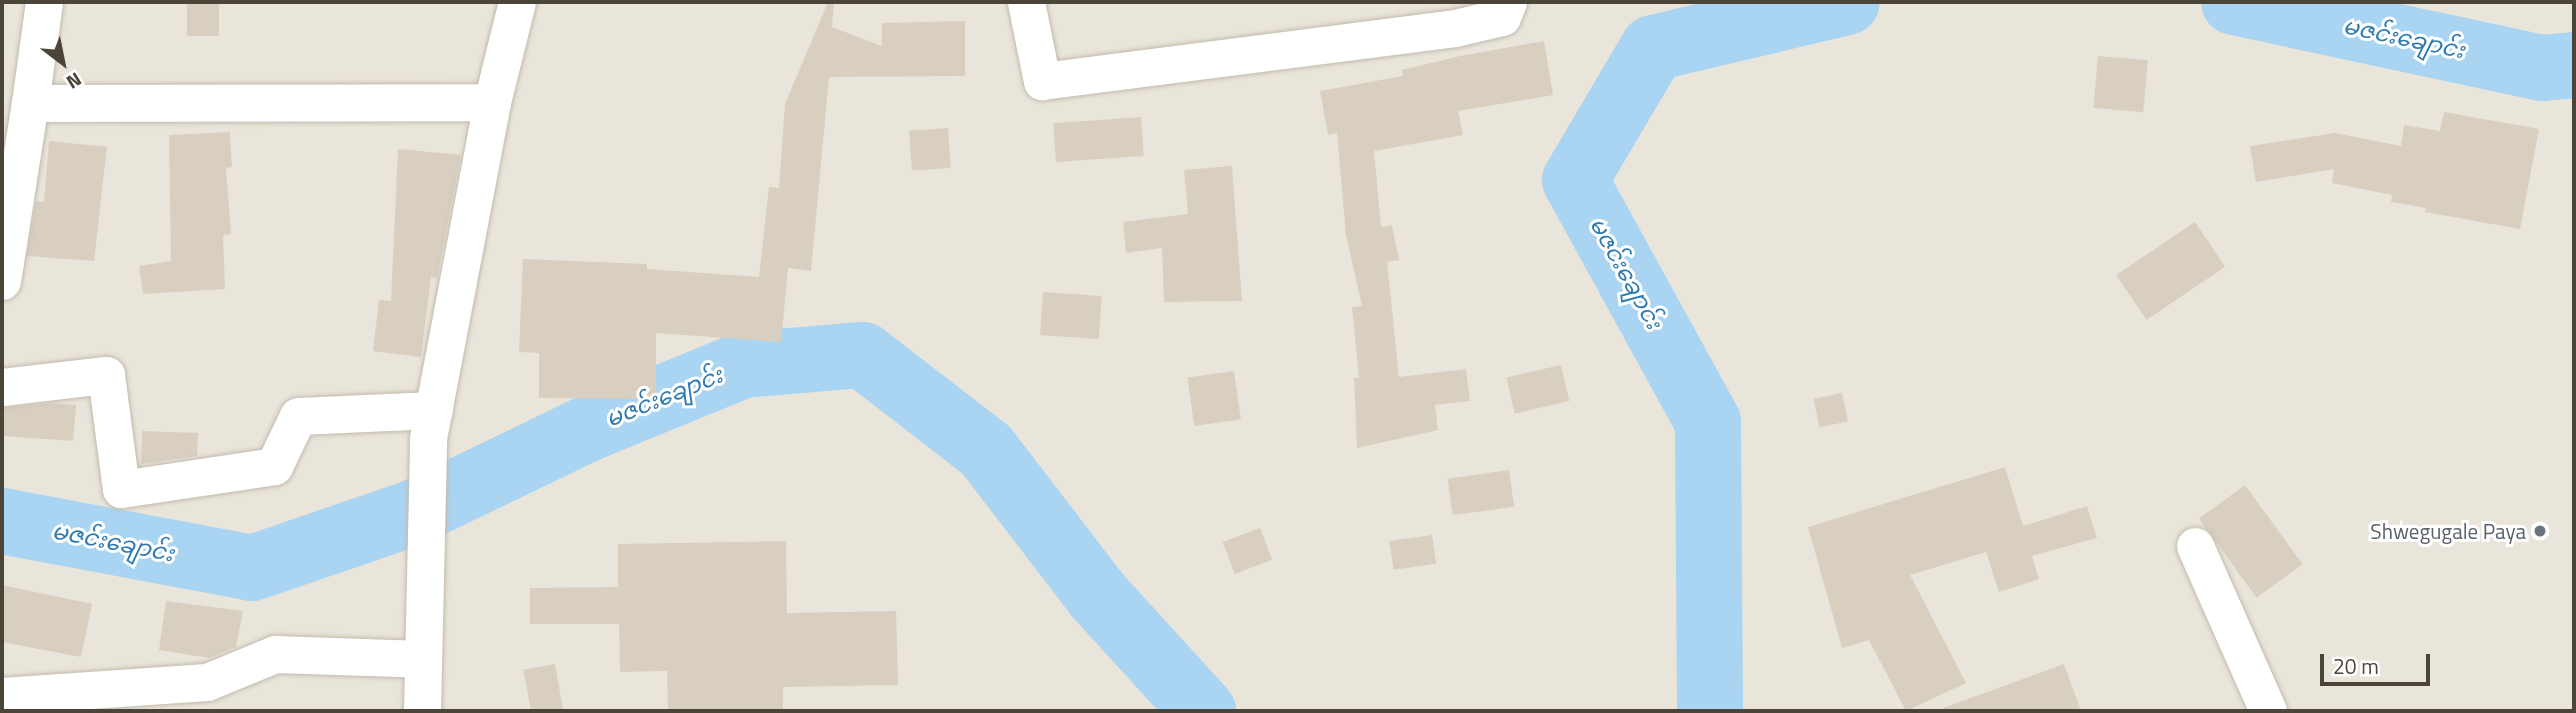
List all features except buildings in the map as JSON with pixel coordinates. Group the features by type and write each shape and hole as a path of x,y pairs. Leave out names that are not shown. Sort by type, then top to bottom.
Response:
{"street":[{"path":"2,281 44,2"},
{"path":"422,711 422,572 431,424 492,102 517,2"},
{"path":"1026,2 1042,80 1455,28 1502,17 1508,2"},
{"path":"30,103 492,102"},
{"path":"2,387 106,375 121,489 274,466 298,416 431,424"},
{"path":"2195,546 2268,711"},
{"path":"2,696 207,682 275,654 422,659"}],"shaded area":[{"path":"2,2 2574,2 2574,711 2,711"}],"waterway":[{"name":"မဇင်းချောင်း","path":"1710,711 1708,422 1575,180 1653,48 1847,2"},
{"name":"မဇင်းချောင်း","path":"2234,2 2542,68 2574,65"},
{"name":"မဇင်းချောင်း","path":"2,521 252,568 413,513 587,429 743,365 863,355 986,450 1098,596 1203,711"}],"place":[{"name":"Shwegugale Paya","path":"2540,531"}]}
